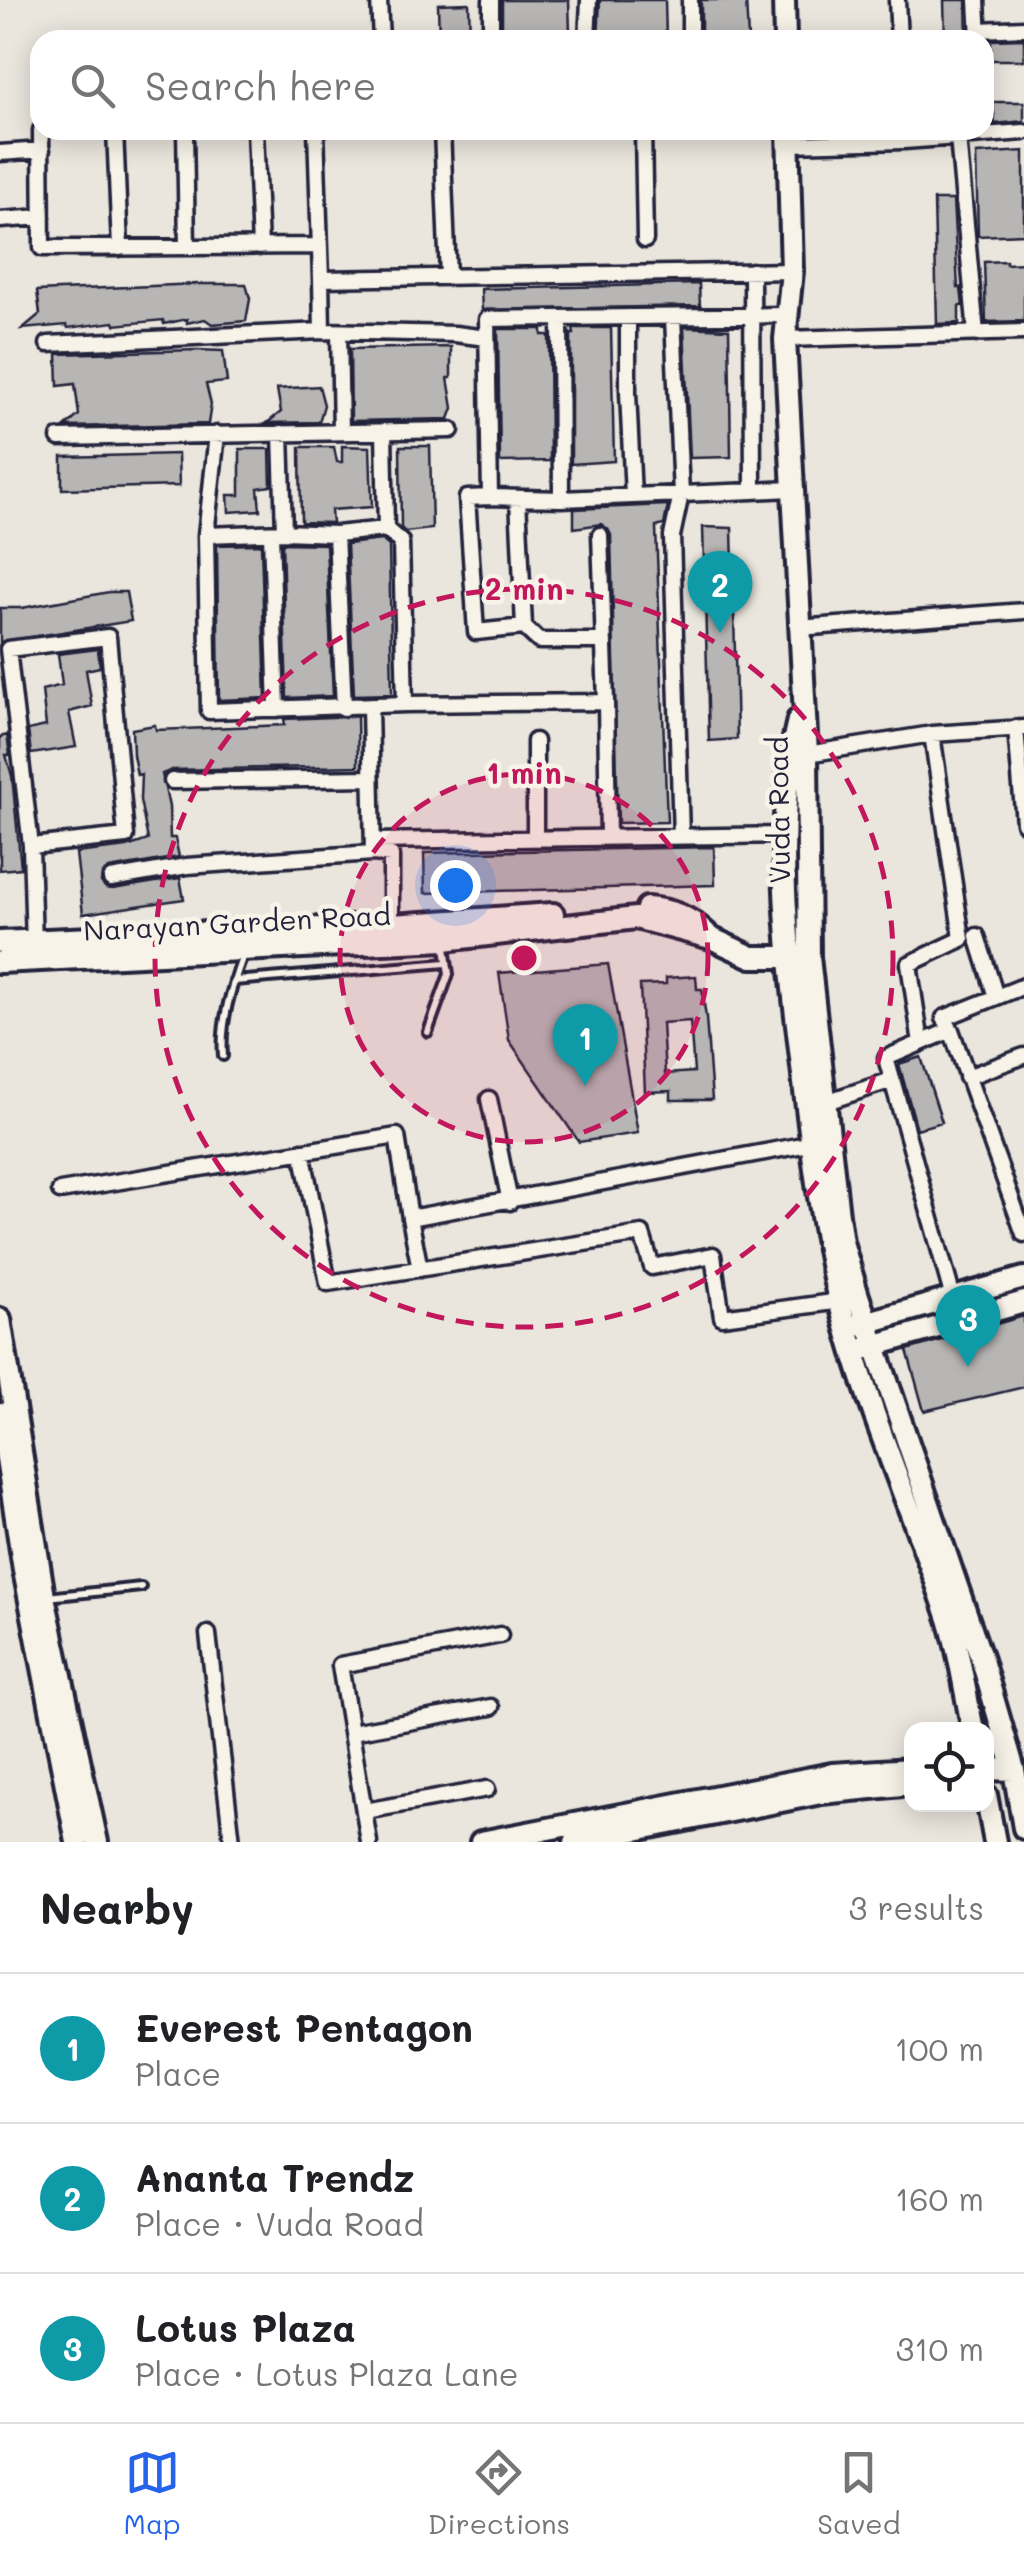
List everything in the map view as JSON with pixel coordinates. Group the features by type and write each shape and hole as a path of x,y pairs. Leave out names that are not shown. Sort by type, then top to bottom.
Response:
{"street":[{"path":"379,0 380,30"},
{"path":"491,0 491,30"},
{"path":"587,30 588,0"},
{"path":"690,0 690,30"},
{"path":"784,0 784,30"},
{"path":"897,0 898,30"},
{"path":"977,0 979,30"},
{"path":"994,33 1024,28"},
{"path":"994,134 1024,132"},
{"path":"42,140 42,248 320,246"},
{"path":"115,140 120,248"},
{"path":"185,140 187,247"},
{"path":"255,140 260,246"},
{"path":"316,140 322,331"},
{"path":"442,140 448,277"},
{"path":"643,140 644,240"},
{"path":"766,316 783,271 788,140"},
{"path":"958,140 976,334"},
{"path":"0,153 42,150"},
{"path":"0,220 42,217"},
{"path":"755,271 766,316 768,490 798,628 803,698"},
{"path":"321,280 783,271"},
{"path":"490,497 488,319 766,316"},
{"path":"766,316 785,339 768,490"},
{"path":"628,317 633,496"},
{"path":"673,317 681,494 672,536 681,837"},
{"path":"560,318 561,499"},
{"path":"48,344 322,331 487,338"},
{"path":"339,332 341,432"},
{"path":"785,339 1024,332"},
{"path":"59,438 450,430"},
{"path":"384,431 386,529"},
{"path":"277,710 281,433"},
{"path":"217,434 206,535 210,711 606,702"},
{"path":"524,627 476,632 468,498 561,499 768,490"},
{"path":"518,498 524,627 539,641 604,641"},
{"path":"206,535 336,534 386,529 401,542 404,704"},
{"path":"336,534 344,708"},
{"path":"600,535 608,838"},
{"path":"798,628 1024,611"},
{"path":"31,846 126,836 108,637 8,649 31,846 35,950"},
{"name":"Vuda Road","path":"803,698 807,754 799,957 826,1102 820,1142"},
{"name":"Vuda Road","path":"803,698 788,759 786,835 820,1142 849,1300 926,1561 950,1621 971,1722"},
{"path":"370,706 373,847"},
{"path":"807,754 932,734 1020,728 1024,823"},
{"path":"921,1043 909,964 962,940 932,734"},
{"path":"535,742 536,840"},
{"path":"172,782 371,778"},
{"path":"111,880 187,866 373,847 786,835"},
{"path":"373,847 391,855 390,934"},
{"name":"Narayan Garden Road","path":"0,942 35,950 245,948 644,908 692,920 711,938"},
{"name":"Narayan Garden Road","path":"0,962 35,950 390,934 444,940 636,918 711,938"},
{"path":"977,936 996,997"},
{"path":"711,938 759,957 799,957"},
{"path":"1024,986 944,1018 1024,1234"},
{"path":"951,1030 886,1058 953,1298"},
{"path":"967,1077 1024,1056"},
{"path":"826,1102 892,1080"},
{"path":"489,1099 510,1202"},
{"path":"60,1191 397,1136 420,1269"},
{"path":"410,1218 820,1142"},
{"path":"302,1152 328,1284 642,1234 652,1267 713,1255 722,1317 849,1300"},
{"path":"857,1325 1024,1278"},
{"path":"865,1348 1024,1302"},
{"path":"0,1319 4,1410 27,1584 77,1842"},
{"name":"Vuda Road","path":"865,1348 904,1438 971,1625 1017,1775 1024,1828"},
{"path":"4,1410 97,1842"},
{"path":"208,1634 232,1842"},
{"path":"370,1842 340,1665 500,1635"},
{"path":"352,1732 490,1707"},
{"path":"480,1842 832,1774 904,1770"},
{"path":"575,1842 822,1792 904,1785"},
{"path":"365,1811 487,1789"},
{"path":"989,1812 995,1842"}],"lane":[{"path":"428,1032 449,974 444,940"},
{"path":"223,1056 234,981 245,948"},
{"path":"234,981 446,964"},
{"path":"44,1597 140,1586"}],"building":[{"path":"502,0 569,0 570,30 502,30"},
{"path":"600,0 665,0 666,30 598,30"},
{"path":"701,0 746,0 748,30 701,30"},
{"path":"944,0 966,0 967,30 945,30"},
{"path":"469,3 470,30 439,30 438,4"},
{"path":"1024,39 1024,60 994,60 994,40"},
{"path":"994,102 1024,102 1024,121 995,124"},
{"path":"1024,151 1024,234 978,236 976,154"},
{"path":"934,200 953,200 958,288 963,306 959,306 959,323 937,324"},
{"path":"984,262 1024,263 1024,321 986,322"},
{"path":"246,284 250,299 246,321 212,324 205,319 187,323 187,319 164,324 163,320 22,329 40,314 37,291"},
{"path":"699,284 700,306 482,310 481,289"},
{"path":"684,327 729,329 731,457 690,458"},
{"path":"573,328 611,328 614,461 571,464"},
{"path":"498,329 542,329 542,335 549,335 550,461 500,462"},
{"path":"451,347 448,378 453,408 449,419 351,421 350,349"},
{"path":"223,351 227,382 206,384 211,404 208,424 65,427 79,415 75,384 58,386 57,354"},
{"path":"319,386 324,405 319,422 267,423 281,412 277,389"},
{"path":"342,446 370,447 372,507 331,510 332,523 301,522 300,447 334,447 337,462 342,462"},
{"path":"400,446 430,446 432,529 405,532 401,528"},
{"path":"240,449 270,449 271,486 258,488 260,510 229,512 228,495 240,495"},
{"path":"178,454 179,486 62,489 62,457"},
{"path":"668,505 664,525 656,527 667,822 618,823 611,535 601,524 574,528 574,509"},
{"path":"703,527 732,528 737,739 709,741"},
{"path":"382,540 389,546 392,694 354,695 347,544"},
{"path":"282,543 326,544 333,696 287,698"},
{"path":"261,544 266,698 219,700 217,545"},
{"path":"126,592 131,621 0,642 0,608 22,608"},
{"path":"98,649 100,667 86,670 92,706 69,712 76,747 31,754 28,730 46,726 42,690 62,685 58,654"},
{"path":"357,716 358,766 172,770 162,774 170,838 175,838 179,857 109,869 102,874 101,882 113,889 180,878 184,899 83,914 76,853 127,847 148,840 132,729 155,725 156,730 285,725 284,719"},
{"path":"7,735 10,755 6,755 12,776 21,868 0,870 0,737"},
{"path":"714,847 715,885 425,893 424,853"},
{"path":"608,964 638,1133 579,1142 509,1040 499,973"},
{"path":"696,976 697,989 702,989 712,1100 671,1100 671,1091 645,1092 640,985 666,984 666,978","holes":["690,1021 694,1072 665,1074 662,1023"]},
{"path":"921,1057 942,1122 917,1129 899,1064"},
{"path":"1024,1316 1024,1387 924,1411 907,1350"}],"place":[{"name":"Ananta Trendz","path":"720,633"},
{"name":"Everest Pentagon","path":"585,1086"},
{"name":"Lotus Plaza","path":"968,1367"}]}
